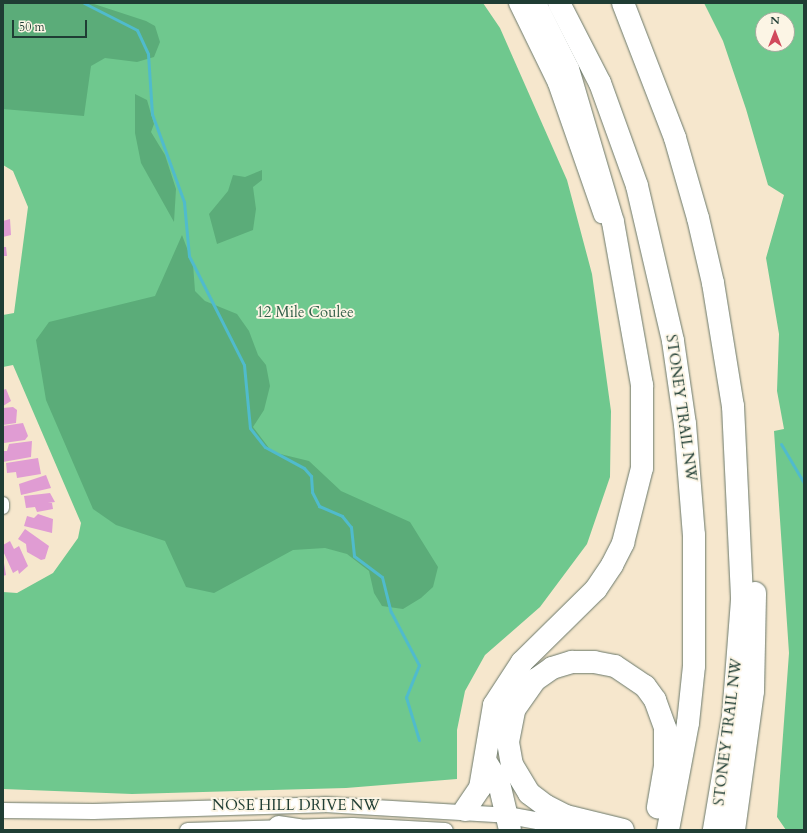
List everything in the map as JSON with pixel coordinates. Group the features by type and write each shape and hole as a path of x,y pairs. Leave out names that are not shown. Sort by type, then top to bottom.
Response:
{"highway":[{"path":"465,810 477,796 486,762 487,728 494,706 522,662 596,589 623,543 634,508 642,468 642,385 620,272 613,222 581,107 568,69 535,3"},
{"name":"STONEY TRAIL NW","path":"559,3 600,83 637,186 673,341 685,424 694,535 694,666 688,723 668,830"},
{"name":"STONEY TRAIL NW","path":"623,3 675,138 698,218 713,283 733,406 742,600 733,716 714,830"},
{"path":"733,406 750,461 755,616 753,691 734,830"},
{"path":"617,829 566,816 546,806 529,793 512,765 508,742 514,710 535,680 552,668 572,662 615,666 633,676 655,700 665,728 666,745 663,784 653,830"},
{"path":"486,762 499,783 509,823"}],"main road":[{"name":"NOSE HILL DRIVE NW","path":"509,823 587,830"}],"street":[{"path":"516,3 555,83 620,272"},
{"path":"3,503 3,508"},
{"name":"NOSE HILL DRIVE NW","path":"3,810 93,811 324,804 465,810 509,823"},
{"name":"NOSE HILL DRIVE NW","path":"187,830 288,829 352,825 445,830"}],"green space":[{"name":"12 Mile Coulee","path":"3,3 483,3 500,28 567,180 592,274 611,411 610,477 587,544 540,607 485,655 465,691 457,730 457,779 346,788 132,794 3,789 3,592 17,593 53,573 78,538 81,523 13,365 3,367 3,315 14,313 28,207 13,171 3,165"},
{"path":"3,3 91,3 146,21 155,26 160,42 154,57 137,62 105,58 91,66 84,116 3,109"},
{"path":"704,3 804,3 804,830 786,830 777,817 789,653 774,431 784,429 777,391 779,334 766,258 784,195 768,185 746,109 723,41"},
{"path":"135,94 147,100 154,124 151,132 165,155 176,189 174,222 141,163 135,133"},
{"path":"262,170 262,180 253,187 256,209 253,230 217,244 209,214 228,191 233,175 245,177"},
{"path":"182,235 193,264 195,291 205,301 237,314 249,331 258,355 266,365 270,386 264,410 253,427 272,452 309,461 341,491 410,522 438,567 433,587 421,598 403,609 382,606 374,593 369,571 347,554 325,548 293,550 214,593 186,587 165,541 116,525 93,509 46,400 36,340 49,322 155,296"}],"building":[{"path":"10,219 11,235 3,237 3,221"},
{"path":"3,247 6,247 7,256 3,256"},
{"path":"6,389 11,401 3,406 3,390"},
{"path":"13,407 17,410 16,423 3,425 3,408"},
{"path":"23,423 28,436 25,440 4,443 3,426"},
{"path":"32,441 31,457 3,462 3,451 7,451 9,444"},
{"path":"38,458 41,474 17,478 16,472 7,473 6,463"},
{"path":"46,475 51,488 21,495 19,484"},
{"path":"50,493 55,502 48,503 52,503 53,509 37,512 35,507 26,508 24,496"},
{"path":"38,514 53,519 52,533 24,526 27,516 34,518"},
{"path":"25,529 49,546 45,559 41,560 27,552 26,544 18,539"},
{"path":"10,541 14,549 19,546 28,566 19,574 18,570 13,573 3,551 3,545"},
{"path":"4,563 6,575 3,576 3,564"}],"waterway":[{"path":"84,3 137,30 148,54 152,114 184,202 189,256 244,365 250,428 265,447 304,468 311,476 312,492 319,506 342,516 351,527 354,556 382,577 391,612 419,665 406,697 419,740"},
{"path":"781,444 804,483"}]}
